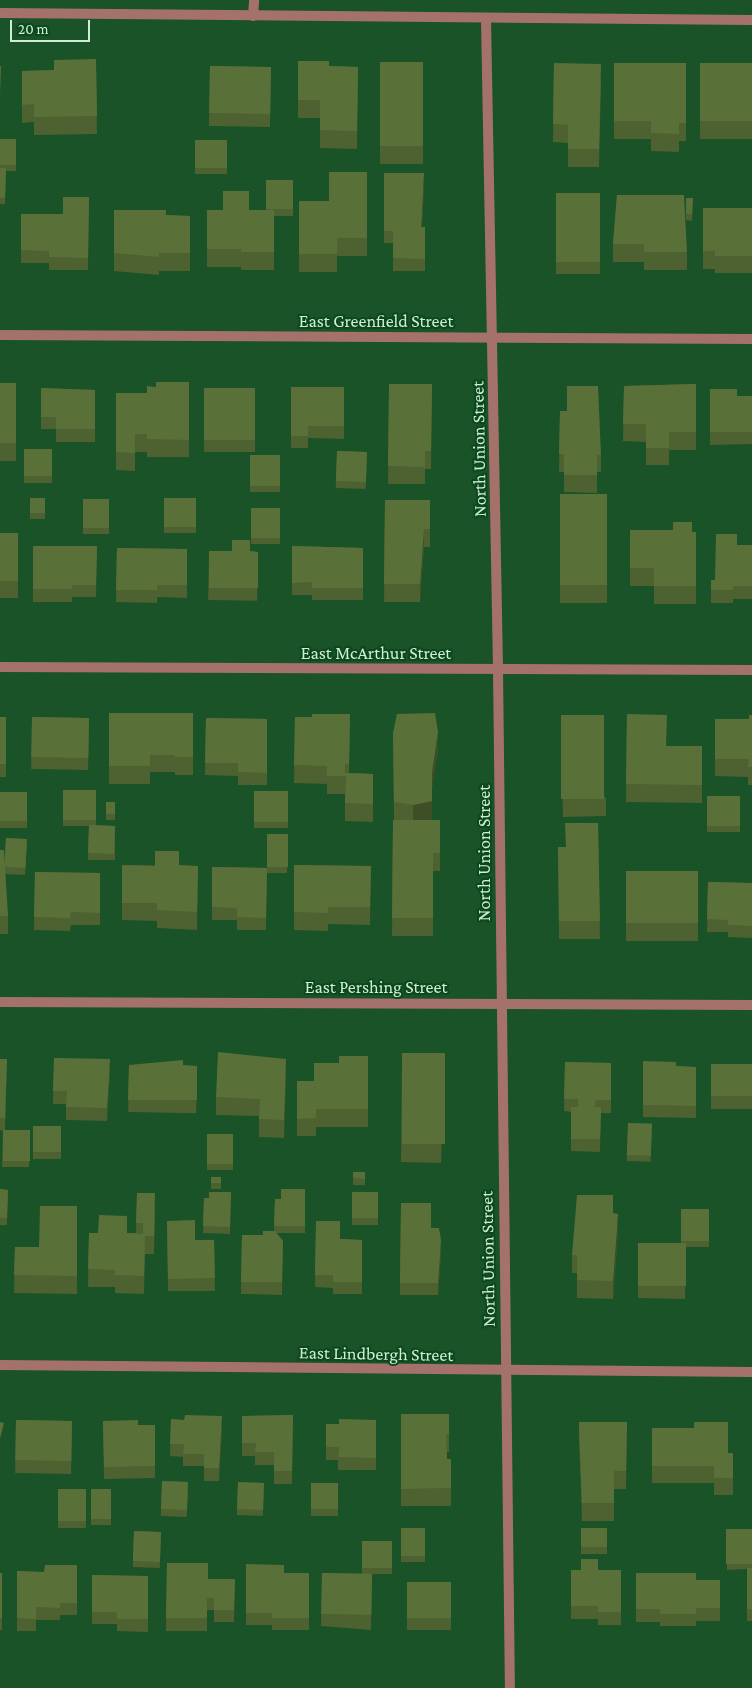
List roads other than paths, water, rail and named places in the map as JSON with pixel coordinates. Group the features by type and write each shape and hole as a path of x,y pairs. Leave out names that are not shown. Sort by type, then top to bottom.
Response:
{"street":[{"path":"253,16 254,0"},
{"path":"0,13 752,20"},
{"name":"North Union Street","path":"486,19 498,669 510,1688"},
{"name":"East Greenfield Street","path":"0,335 752,339"},
{"name":"East McArthur Street","path":"0,667 752,670"},
{"name":"East Pershing Street","path":"0,1002 752,1005"},
{"name":"East Lindbergh Street","path":"0,1365 752,1372"}]}
